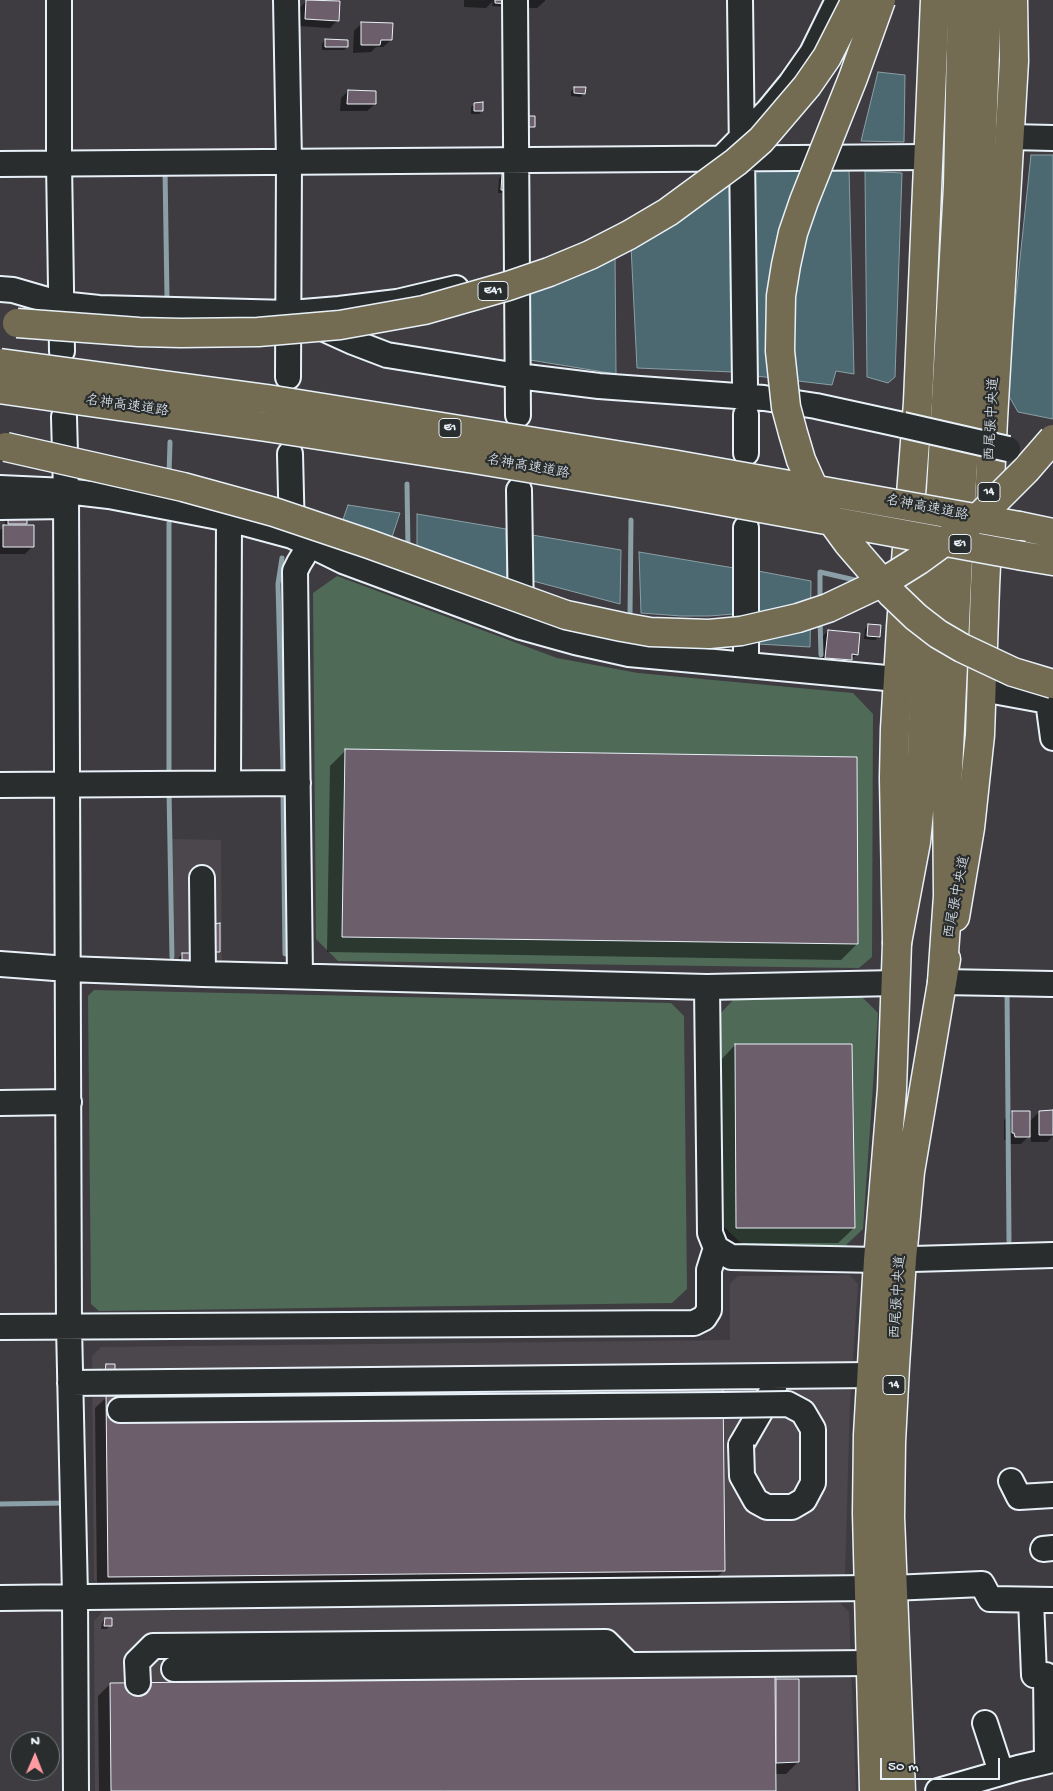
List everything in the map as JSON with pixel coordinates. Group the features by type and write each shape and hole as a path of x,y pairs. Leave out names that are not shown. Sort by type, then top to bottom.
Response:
{"main road":[{"name":"E41","path":"8,322 139,332 190,333 258,332 340,325 424,310 474,297 549,272 590,255 668,212 730,167 761,140 807,86 827,57 856,0"},
{"path":"881,0 793,233 781,296 780,351 786,407 804,467 830,517 848,543 892,594 924,622 962,648 1013,672 1051,696"},
{"name":"西尾張中央道","path":"874,1791 870,1663 890,1516 892,1089 897,943 894,778 898,679 918,402 935,0"},
{"path":"897,943 916,842 921,792 929,605 940,490 958,196 962,0"},
{"path":"942,982 948,896 947,791 961,496 980,177 987,0"},
{"name":"西尾張中央道","path":"901,1791 880,1588 868,1435 871,1375 890,1259 910,1172 970,828 977,774 993,419 1014,61 1014,0"},
{"name":"名神高速道路","path":"0,363 267,399 634,458 1053,533"},
{"name":"名神高速道路","path":"0,389 483,460 1053,561"},
{"path":"3,446 183,487 274,512 566,614 650,632 709,634 741,631 798,618 828,608 887,580 919,560 980,515 1026,470 1053,439"}],"street":[{"path":"58,0 58,163 62,351"},
{"path":"286,0 290,313 288,377"},
{"path":"515,0 518,415"},
{"path":"740,0 737,154 745,384"},
{"path":"0,289 13,290 61,304 99,308 290,313 396,302 454,289 517,279 566,252 610,233 737,154 768,111 791,84 812,53 838,0"},
{"path":"1010,137 1053,138"},
{"path":"0,164 517,160 737,154 928,157"},
{"path":"290,313 353,342 387,355 518,376 633,390 764,398 824,408 1053,459"},
{"path":"746,415 746,453"},
{"path":"64,417 70,1383 75,1596 76,1791"},
{"path":"290,454 301,540 295,571 300,976"},
{"path":"0,488 66,498"},
{"path":"519,490 521,627"},
{"path":"0,508 66,498 109,496 229,519 301,540 343,561 521,627 575,642 628,654 898,679"},
{"path":"228,783 229,519"},
{"path":"746,528 746,665"},
{"path":"982,689 1051,696 1053,738"},
{"path":"0,785 298,783"},
{"path":"202,878 203,974"},
{"path":"0,964 68,969 203,974 707,987 896,983"},
{"path":"942,982 1053,984"},
{"path":"707,987 710,1233 716,1248 731,1257 890,1259 1053,1255"},
{"path":"0,1103 69,1102"},
{"path":"0,1327 694,1323 704,1318 709,1310 709,1270 716,1248"},
{"path":"70,1383 871,1375"},
{"path":"120,1410 723,1405 788,1404 802,1412 813,1429 813,1483 804,1500 792,1507 767,1507 756,1501 742,1476 741,1444 781,1376"},
{"path":"1011,1481 1019,1497 1053,1495"},
{"path":"0,1598 880,1588 982,1584 990,1599 1042,1600 1034,1675 1046,1675 1051,1764"},
{"path":"138,1682 138,1662 153,1646 606,1642 629,1665"},
{"path":"174,1669 870,1663"},
{"path":"985,1723 1001,1772"},
{"path":"938,1791 1001,1772 1051,1764"},
{"path":"981,1791 1051,1764"}],"shaded area":[{"path":"172,839 221,840 222,962 175,961"},
{"path":"849,1275 858,1284 850,1405 845,1575 839,1579 103,1588 94,1580 92,1356 101,1347 730,1340 730,1284 738,1276"},
{"path":"840,1603 849,1612 856,1791 95,1791 94,1621 103,1611"}],"green space":[{"path":"337,576 557,658 638,673 853,693 873,714 872,957 859,968 338,961 316,939 313,593"},
{"path":"94,990 671,1003 684,1016 687,1289 672,1303 99,1311 91,1304 88,996"},
{"path":"861,996 878,1013 863,1229 845,1246 743,1245 722,1225 718,1016 735,998"}],"water":[{"path":"878,72 905,75 904,142 861,141"},
{"path":"1031,155 1053,155 1053,419 1018,412 1006,391"},
{"path":"849,168 854,374 836,371 832,385 756,376 749,170"},
{"path":"865,171 902,173 895,377 888,383 867,377"},
{"path":"731,184 733,372 637,368 631,246"},
{"path":"615,253 616,374 524,359 523,292"},
{"path":"348,505 400,513 386,555 337,537"},
{"path":"417,514 506,529 507,585 417,572"},
{"path":"532,535 621,550 620,604 533,581"},
{"path":"639,552 734,568 734,614 681,616 641,613"},
{"path":"758,571 811,581 810,647 758,644 760,640 756,613"}],"building":[{"path":"306,0 340,1 339,21 305,19"},
{"path":"495,0 509,0 509,4 495,3"},
{"path":"361,22 393,23 392,40 381,40 380,45 361,45"},
{"path":"325,39 348,40 348,47 325,47"},
{"path":"574,87 586,87 585,94 574,93"},
{"path":"348,90 376,91 376,104 347,104"},
{"path":"483,102 483,111 474,111 474,103"},
{"path":"524,116 535,116 535,127 524,127"},
{"path":"502,174 511,174 510,190 501,190"},
{"path":"8,513 27,513 27,524 8,524"},
{"path":"3,525 34,525 34,547 3,547"},
{"path":"868,624 881,625 880,637 867,636"},
{"path":"828,630 860,633 858,655 852,654 852,660 825,658"},
{"path":"345,749 857,757 858,944 342,937"},
{"path":"220,923 220,952 214,952 214,924"},
{"path":"182,953 193,953 192,961 182,960"},
{"path":"735,1044 852,1044 855,1228 736,1228"},
{"path":"1053,1110 1053,1135 1039,1135 1039,1111"},
{"path":"1012,1111 1030,1111 1030,1137 1015,1137 1014,1133 1012,1133"},
{"path":"106,1364 115,1364 115,1370 105,1370"},
{"path":"723,1389 725,1571 108,1577 106,1395"},
{"path":"105,1618 112,1618 112,1626 104,1626"},
{"path":"775,1676 776,1791 111,1791 110,1683"},
{"path":"776,1679 799,1679 799,1762 776,1763"}],"waterway":[{"path":"165,169 167,298"},
{"path":"169,475 170,442"},
{"path":"407,484 408,550"},
{"path":"630,615 631,520"},
{"path":"169,523 169,777"},
{"path":"282,558 278,584 283,771"},
{"path":"820,603 820,572 855,580"},
{"path":"820,619 821,655"},
{"path":"169,790 172,957"},
{"path":"283,791 285,954"},
{"path":"1007,989 1009,1241"},
{"path":"0,1504 66,1503"}]}
